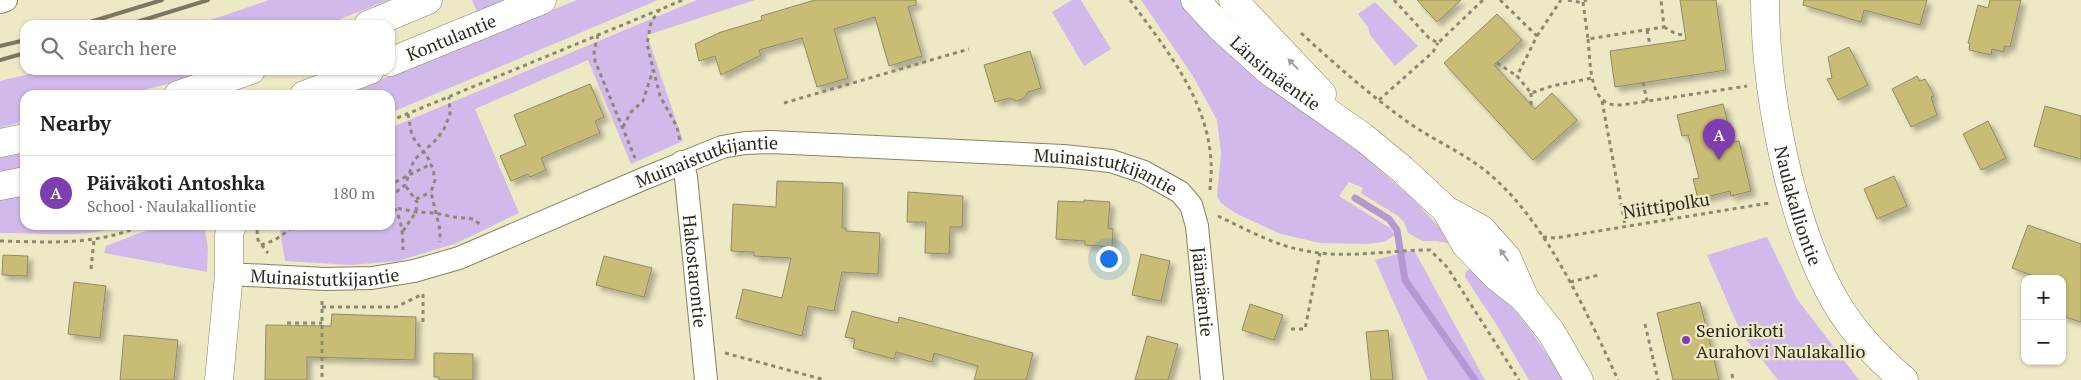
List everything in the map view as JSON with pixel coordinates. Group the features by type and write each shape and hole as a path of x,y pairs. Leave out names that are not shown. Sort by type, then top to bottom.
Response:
{"main road":[{"path":"380,20 428,0"},
{"name":"Kontulantie","path":"395,60 542,0"},
{"name":"Länsimäentie","path":"1195,0 1221,28 1269,71 1363,137 1402,168 1446,210 1466,245 1496,276 1525,299 1551,332 1578,380"},
{"name":"Länsimäentie","path":"1233,0 1363,137"},
{"name":"Naulakalliontie","path":"1765,0 1765,33 1773,108 1793,195 1811,251 1829,291 1853,328 1883,362 1904,380"},
{"path":"205,90 239,75"},
{"path":"317,90 357,75"},
{"path":"0,143 20,139"},
{"path":"0,186 20,182"},
{"path":"219,380 229,274 228,230"}],"street":[{"path":"0,2 6,0"},
{"name":"Muinaistutkijantie","path":"229,274 325,280 372,278 403,273 446,262 490,245 682,162 722,147 745,143 771,142 1063,156 1111,161 1126,164 1144,172 1180,192 1201,209"},
{"name":"Hakostarontie","path":"682,162 686,178 706,380"},
{"name":"Jäämäentie","path":"1201,209 1197,226 1212,380"}],"path":[{"path":"395,119 683,0"},
{"path":"1130,0 1174,60 1201,114 1207,134 1211,162 1210,192"},
{"path":"1394,0 1429,38 1438,43"},
{"path":"1379,100 1433,52 1438,43 1484,0"},
{"path":"1500,0 1537,36"},
{"path":"1517,76 1537,36 1561,0"},
{"path":"1568,0 1585,1 1592,78 1596,91 1602,100 1625,225"},
{"path":"1661,0 1664,27"},
{"path":"660,9 651,22 647,44 660,96 678,127 682,162"},
{"path":"1588,39 1664,27 1676,34 1685,35"},
{"path":"1298,29 1379,100 1414,126 1469,159 1495,178 1521,208 1542,237 1570,282 1586,310 1618,380"},
{"path":"1647,30 1650,45"},
{"path":"598,35 594,52 595,61 637,163"},
{"path":"784,103 969,49"},
{"path":"1497,63 1517,76 1531,93 1532,106"},
{"path":"622,128 631,112 643,101 653,70"},
{"path":"1531,93 1552,86 1592,78"},
{"path":"1644,82 1646,101"},
{"path":"1602,100 1611,105 1622,105 1750,86"},
{"path":"395,193 405,185 414,160 437,139 444,129 450,114 449,97"},
{"path":"408,114 412,136 431,164 435,180 431,192 440,230 440,243 446,262"},
{"path":"395,183 431,164"},
{"path":"402,232 416,212 418,202 405,185"},
{"path":"416,198 431,192"},
{"name":"Niittipolku","path":"1542,237 1556,238 1772,202 1793,195"},
{"path":"395,208 473,219 483,227 490,245"},
{"path":"1201,209 1277,243 1307,251 1331,254 1430,250 1447,267 1519,380"},
{"path":"395,211 402,232 403,273"},
{"path":"0,241 72,242 94,240 127,230"},
{"path":"257,230 258,240 270,256"},
{"path":"261,245 275,240 289,230"},
{"path":"91,269 94,240"},
{"path":"1291,329 1305,328 1320,253"},
{"path":"1570,282 1600,275"},
{"path":"423,322 424,286"},
{"path":"322,293 322,380"},
{"path":"322,307 396,308 423,294"},
{"path":"287,323 322,323"},
{"path":"1645,324 1658,380"},
{"path":"702,347 825,380"},
{"path":"1732,374 1733,380"}],"shaded area":[{"path":"269,0 389,0 338,20 211,20"},
{"path":"472,0 506,0 477,12"},
{"path":"577,0 658,0 395,111 395,90 355,90"},
{"path":"697,0 755,0 647,35 683,141 631,164 588,60 475,109 519,213 457,243 398,261 351,265 285,261 280,230 395,230 395,126"},
{"path":"1072,0 1081,0 1111,49 1084,66 1052,12"},
{"path":"1141,0 1185,0 1280,91 1360,153 1412,198 1456,245 1437,241 1423,241 1408,233 1404,222 1398,216 1361,193 1363,188 1349,182 1339,196 1390,228 1395,235 1384,242 1367,244 1320,243 1281,234 1235,213 1221,203 1217,196 1221,153 1217,120 1193,76"},
{"path":"1375,2 1418,46 1395,66 1370,35 1368,27 1358,14"},
{"path":"25,75 195,75 145,90 20,90 20,122 0,128 0,81"},
{"path":"20,154 20,170 0,174 0,158"},
{"path":"20,195 20,230 109,230 78,234 0,233 0,200"},
{"path":"148,230 205,230 208,248 207,272 104,253 106,246"},
{"path":"1767,237 1797,299 1859,380 1778,380 1741,333 1707,255"},
{"path":"1414,250 1485,380 1428,380 1375,260"},
{"path":"1474,267 1500,292 1523,320 1563,380 1529,380 1496,324 1465,277 1466,271"}],"building":[{"path":"815,0 916,0 916,5 908,7 922,56 889,66 875,17 834,29 848,78 817,87 802,38 759,50 761,55 721,75 715,56 699,61 695,44 721,32 762,20 761,16"},
{"path":"1417,0 1461,0 1437,22"},
{"path":"1680,0 1716,0 1726,70 1615,87 1610,51 1686,40"},
{"path":"1804,0 1927,0 1920,25 1864,10 1861,22 1803,5"},
{"path":"1990,0 2021,0 2010,47 2005,46 2003,52 1992,49 1991,55 1969,50 1970,44 1968,43 1978,5 1988,8"},
{"path":"1497,14 1522,40 1494,65 1535,109 1552,93 1577,120 1533,160 1444,63"},
{"path":"1849,47 1868,85 1838,100 1827,79 1832,78 1828,57"},
{"path":"1030,51 1041,88 1028,92 1024,98 1017,101 1009,98 995,102 984,65"},
{"path":"1917,76 1920,81 1925,79 1934,96 1931,97 1937,115 1911,127 1892,89"},
{"path":"590,84 604,117 595,121 600,133 541,158 546,170 530,177 528,174 511,181 500,156 526,145 514,115"},
{"path":"1723,104 1733,142 1739,141 1751,191 1731,196 1730,191 1698,199 1693,179 1699,178 1688,135 1682,136 1677,115"},
{"path":"2045,106 2081,116 2081,159 2034,146"},
{"path":"1988,121 2006,158 1981,170 1963,134"},
{"path":"1894,176 1907,206 1877,219 1864,189"},
{"path":"777,181 843,183 842,228 846,228 846,231 880,233 878,274 842,272 834,311 808,306 802,336 736,318 743,289 782,298 791,258 754,256 754,252 731,251 733,204 776,207"},
{"path":"908,192 963,196 962,227 950,227 949,254 925,253 926,222 907,222"},
{"path":"1084,200 1110,202 1108,228 1113,229 1112,247 1085,245 1085,241 1056,239 1058,201 1084,202"},
{"path":"2028,225 2081,244 2081,322 2066,317 2066,275 2031,275 2012,268"},
{"path":"1141,254 1170,261 1161,301 1132,295"},
{"path":"3,255 28,256 27,276 2,275"},
{"path":"604,256 652,268 644,297 596,285"},
{"path":"74,282 106,286 100,338 68,334"},
{"name":"Seniorikoti Aurahovi Naulakallio","path":"1700,302 1719,380 1673,380 1657,313"},
{"path":"1250,304 1283,315 1274,340 1242,330"},
{"path":"852,311 898,323 899,317 1033,353 1026,380 974,380 978,366 934,353 932,362 896,352 894,359 853,348 855,339 845,337"},
{"path":"332,314 416,317 415,360 307,357 307,380 265,380 266,325 331,326"},
{"path":"1388,330 1393,380 1371,380 1366,332"},
{"path":"124,335 178,340 174,380 120,380"},
{"path":"1147,336 1178,344 1168,380 1135,380"},
{"path":"434,353 473,354 473,380 439,380 439,377 434,377"}],"waterway":[{"path":"1355,198 1389,219 1397,230 1405,280 1475,380"}],"railway":[{"path":"96,20 162,0"},
{"path":"143,20 208,0"},
{"path":"0,46 20,41"},
{"path":"0,60 20,54"}],"place":[{"name":"Päiväkoti Antoshka","path":"1719,160"},
{"name":"Seniorikoti Aurahovi Naulakallio","path":"1686,340"}]}
